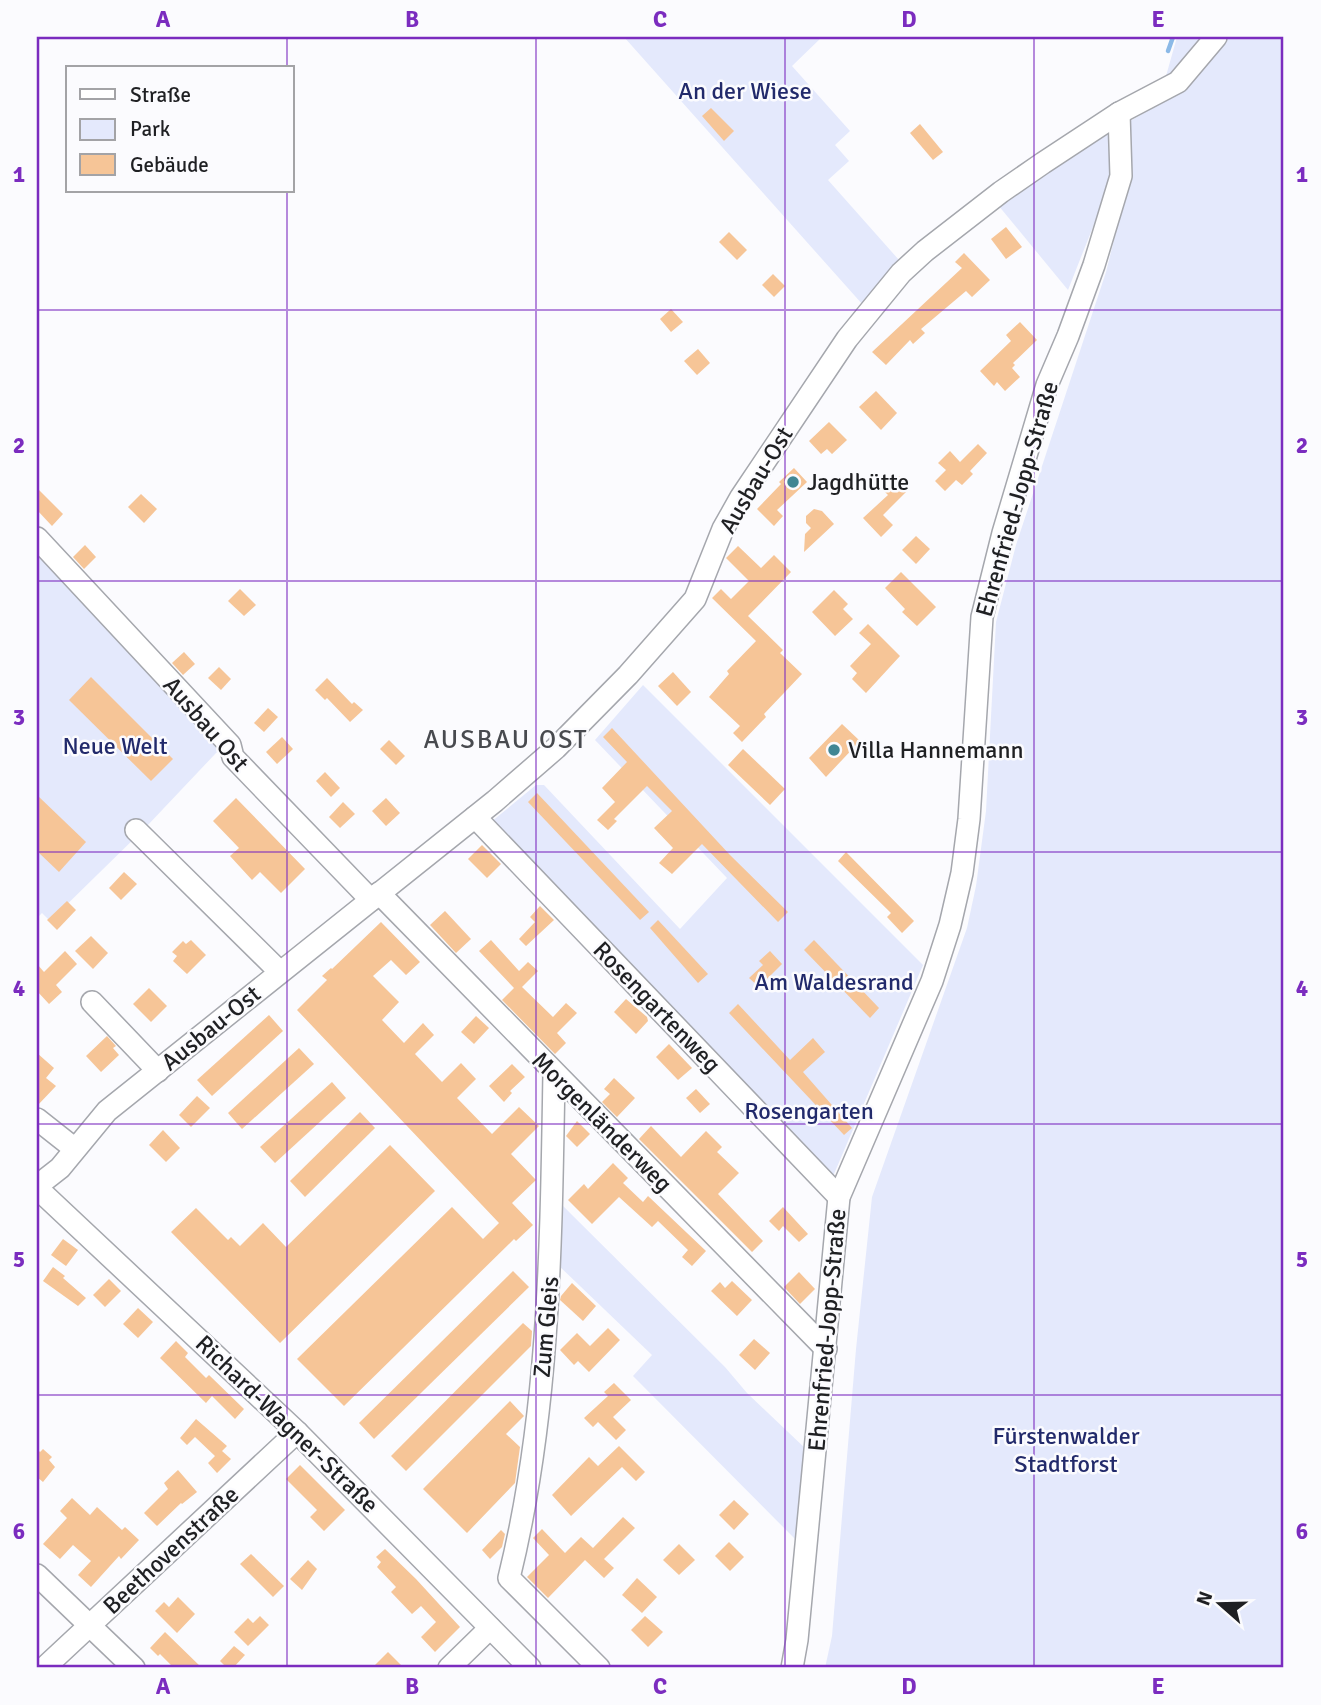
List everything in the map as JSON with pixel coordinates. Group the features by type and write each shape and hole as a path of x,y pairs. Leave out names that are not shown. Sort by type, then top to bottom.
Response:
{"street":[{"name":"Ausbau-Ost","path":"37,1187 60,1168 107,1111 475,817 556,748 628,675 695,599 723,529 741,497 847,339 901,273 1001,192 1119,113 1178,82 1216,37"},
{"name":"Ehrenfried-Jopp-Straße","path":"792,1668 797,1640 839,1198 932,981 950,925 962,873 969,819 982,617 1003,533 1047,385 1094,265 1121,176 1119,113"},
{"name":"Ausbau Ost","path":"37,538 230,745 233,757 375,896"},
{"name":"Rosengartenweg","path":"475,817 839,1198"},
{"path":"136,830 280,972"},
{"name":"Morgenländerweg","path":"375,896 826,1349"},
{"path":"92,1002 158,1071"},
{"name":"Zum Gleis","path":"554,1073 550,1285 535,1448 522,1524 509,1578 599,1668"},
{"path":"37,1119 75,1149"},
{"name":"Richard-Wagner-Straße","path":"37,1187 298,1432 530,1668"},
{"name":"Beethovenstraße","path":"44,1668 298,1432"},
{"path":"37,1575 134,1668"},
{"path":"449,1668 490,1628"}],"green space":[{"name":"An der Wiese","path":"624,37 822,37 792,66 850,131 835,145 849,161 828,180 899,260 863,305"},
{"name":"Fürstenwalder Stadtforst","path":"1177,37 1284,37 1284,1668 825,1668 832,1636 856,1349 872,1197 967,928 976,886 986,811 996,622 1016,545 1106,272 1129,180 1130,121 1170,98 1166,76"},
{"path":"1111,128 1111,168 1102,204 1068,290 998,205"},
{"name":"Neue Welt","path":"37,553 226,746 50,921 42,913 37,918"},
{"name":"Am Waldesrand","path":"643,685 923,965 831,1181 491,822 536,785 544,785 680,929 727,878 595,740"},
{"path":"558,1201 725,1367 747,1393 807,1450 798,1542 633,1376 652,1355 556,1263"}],"building":[{"path":"711,108 734,131 724,141 702,116"},
{"path":"920,124 943,152 933,160 910,133"},
{"path":"1006,227 1022,247 1006,259 991,239"},
{"path":"729,232 747,250 737,260 719,242"},
{"path":"964,253 990,280 972,297 966,291 921,329 925,333 913,344 910,340 886,365 872,352 962,268 955,262"},
{"path":"773,274 785,286 774,297 762,285"},
{"path":"671,309 683,322 671,332 660,319"},
{"path":"1020,322 1037,340 1013,363 1015,365 1012,368 1020,377 1005,391 997,382 994,386 980,371 1011,341 1006,335"},
{"path":"698,349 710,363 697,375 684,361"},
{"path":"876,391 897,413 881,430 859,407"},
{"path":"829,422 847,440 832,454 827,449 821,454 809,441"},
{"path":"978,444 987,453 970,471 973,474 962,485 956,480 945,491 935,481 946,470 938,463 950,451 960,462"},
{"path":"794,468 807,482 777,510 783,516 774,526 757,509"},
{"path":"899,476 910,488 883,515 893,525 881,537 863,518 888,495 884,491"},
{"path":"37,488 63,514 52,526 37,510"},
{"path":"141,494 157,509 144,523 128,507"},
{"path":"814,509 822,511 834,524 804,552 805,534 811,528 806,523 806,516"},
{"path":"916,536 930,549 916,564 902,550"},
{"path":"85,545 96,557 84,569 73,557"},
{"path":"738,546 761,568 774,555 791,572 748,616 783,650 780,653 802,674 742,742 733,733 740,726 709,697 729,674 727,671 756,641 712,598 721,589 731,599 749,581 726,558"},
{"path":"901,572 936,607 917,626 902,612 905,609 885,588"},
{"path":"240,589 256,605 244,616 228,601"},
{"path":"834,590 848,604 843,609 853,619 835,636 812,612"},
{"path":"868,624 900,656 866,693 852,679 857,673 850,666 871,644 859,633"},
{"path":"184,652 195,664 183,675 172,663"},
{"path":"219,667 231,679 221,690 208,678"},
{"path":"673,672 691,692 677,706 658,686"},
{"path":"91,677 173,759 151,781 69,700"},
{"path":"327,678 352,704 354,702 363,710 350,722 327,698 325,700 315,690"},
{"path":"268,708 278,717 264,732 254,723"},
{"name":"Villa Hannemann","path":"842,724 860,741 826,777 809,758"},
{"path":"612,728 730,855 788,912 778,922 702,844 672,874 659,863 673,848 654,828 672,811 647,786 614,819 617,821 608,830 597,820 615,802 602,788 627,762 603,737"},
{"path":"282,737 293,749 277,764 266,752"},
{"path":"389,740 405,756 396,765 380,749"},
{"path":"743,749 785,789 770,805 728,765"},
{"path":"325,772 340,788 331,797 316,781"},
{"path":"537,793 649,912 640,920 528,802"},
{"path":"37,795 86,842 59,872 37,851"},
{"path":"236,798 305,869 281,893 260,872 252,880 230,856 239,848 213,821"},
{"path":"386,798 400,813 386,826 372,811"},
{"path":"343,802 355,814 340,828 329,817"},
{"path":"482,845 501,864 487,878 468,859"},
{"path":"846,852 914,921 902,933 887,917 891,913 838,861"},
{"path":"124,872 137,884 121,900 109,888"},
{"path":"67,901 76,910 57,930 47,920"},
{"path":"540,906 554,920 526,946 519,939 535,922 530,917"},
{"path":"445,911 471,939 456,953 430,925"},
{"path":"658,920 708,974 698,983 650,928"},
{"path":"381,922 420,962 406,975 391,960 373,976 399,1002 382,1020 404,1043 423,1023 434,1035 415,1054 442,1082 461,1063 476,1079 457,1098 492,1134 519,1107 539,1126 511,1154 536,1180 512,1203 533,1225 516,1241 514,1239 344,1406 297,1359 452,1207 483,1239 499,1223 297,1010 327,980 322,976"},
{"path":"91,936 108,953 93,969 75,951"},
{"path":"191,940 206,955 187,974 173,961 177,956 172,952 183,941 186,944"},
{"path":"491,940 519,971 528,962 538,971 522,987 553,1017 566,1003 577,1013 557,1033 566,1043 555,1054 502,1000 514,988 479,951"},
{"path":"814,940 879,1008 870,1018 804,950"},
{"path":"65,951 77,964 56,985 62,992 49,1004 37,991 37,964 44,972"},
{"path":"770,951 782,964 759,987 749,978 763,965 759,961"},
{"path":"149,988 167,1006 151,1022 133,1004"},
{"path":"626,999 647,1017 648,1021 636,1034 614,1012"},
{"path":"738,1004 790,1060 813,1038 825,1052 803,1072 852,1128 844,1135 729,1013"},
{"path":"269,1015 283,1031 212,1096 197,1080"},
{"path":"476,1016 489,1028 474,1044 461,1032"},
{"path":"107,1036 116,1046 113,1048 119,1055 101,1072 86,1056"},
{"path":"669,1044 692,1068 678,1080 656,1057"},
{"path":"299,1048 314,1064 242,1129 228,1113"},
{"path":"37,1053 54,1068 46,1078 56,1086 37,1106"},
{"path":"512,1064 525,1077 510,1091 512,1093 504,1102 489,1086"},
{"path":"614,1078 635,1098 617,1117 602,1102 610,1094 604,1089"},
{"path":"332,1082 346,1098 275,1163 260,1147"},
{"path":"696,1089 710,1104 700,1113 686,1098"},
{"path":"197,1096 210,1108 191,1127 179,1115"},
{"path":"360,1112 375,1128 305,1197 290,1181"},
{"path":"577,1121 590,1134 577,1147 566,1136"},
{"path":"651,1126 681,1157 706,1131 722,1147 717,1152 739,1173 718,1194 763,1241 752,1252 639,1139"},
{"path":"163,1130 180,1148 166,1162 149,1145"},
{"path":"390,1145 435,1191 280,1343 171,1232 196,1208 228,1240 231,1237 240,1246 263,1223 286,1247"},
{"path":"613,1163 628,1178 623,1183 643,1202 648,1196 706,1251 692,1266 682,1257 688,1250 658,1221 652,1227 619,1197 592,1224 568,1200 584,1184 588,1189"},
{"path":"783,1207 808,1234 799,1242 783,1226 779,1231 769,1221"},
{"path":"63,1239 78,1250 66,1266 51,1255"},
{"path":"53,1267 86,1298 78,1306 43,1281"},
{"path":"513,1271 529,1287 374,1439 359,1423"},
{"path":"799,1272 815,1289 800,1304 784,1287"},
{"path":"109,1279 121,1291 105,1307 93,1295"},
{"path":"732,1281 752,1300 737,1316 711,1291 720,1282 725,1288"},
{"path":"572,1283 596,1306 583,1321 560,1300"},
{"path":"138,1308 153,1322 138,1338 123,1324"},
{"path":"523,1323 532,1331 531,1346 406,1471 391,1456"},
{"path":"608,1328 620,1340 589,1372 578,1361 574,1365 560,1350 577,1333 590,1346"},
{"path":"754,1339 770,1353 755,1370 739,1355"},
{"path":"176,1341 188,1353 185,1357 206,1378 209,1375 244,1409 235,1419 212,1396 206,1403 160,1358"},
{"path":"614,1383 631,1400 613,1417 626,1430 616,1440 598,1422 593,1427 584,1418 608,1396 604,1392"},
{"path":"510,1401 524,1416 506,1434 520,1447 515,1483 467,1533 423,1489"},
{"path":"196,1419 227,1446 222,1451 231,1459 217,1473 208,1463 215,1456 195,1437 187,1445 180,1438"},
{"path":"619,1446 645,1472 636,1481 622,1467 571,1516 552,1495 589,1457 598,1466"},
{"path":"37,1449 40,1452 43,1449 52,1457 49,1460 55,1467 43,1482 37,1477"},
{"path":"300,1465 345,1510 324,1531 310,1517 317,1510 286,1479"},
{"path":"178,1470 197,1492 157,1526 144,1513 168,1489 164,1483"},
{"path":"72,1498 90,1515 97,1507 122,1530 125,1527 139,1540 121,1559 119,1556 91,1587 78,1575 91,1561 73,1545 60,1559 43,1544 67,1518 60,1511"},
{"path":"734,1500 749,1514 734,1530 719,1515"},
{"path":"623,1517 635,1528 604,1559 614,1568 604,1578 585,1560 548,1598 527,1577 549,1555 533,1538 542,1529 565,1553 581,1537 593,1548"},
{"path":"501,1530 505,1534 502,1547 490,1559 482,1550"},
{"path":"729,1542 744,1557 730,1571 715,1556"},
{"path":"679,1544 695,1560 679,1575 663,1560"},
{"path":"385,1549 460,1627 435,1652 421,1637 436,1622 421,1606 412,1614 391,1592 396,1587 377,1567 381,1562 376,1557"},
{"path":"251,1554 284,1586 273,1597 240,1564"},
{"path":"308,1560 317,1569 302,1590 290,1579"},
{"path":"637,1578 657,1597 642,1613 622,1595"},
{"path":"178,1597 195,1614 177,1633 155,1611 164,1602 169,1607"},
{"path":"260,1616 269,1625 248,1646 234,1632 248,1618 253,1623"},
{"path":"645,1616 663,1632 648,1647 631,1630"},
{"path":"165,1632 202,1668 174,1668 160,1654 158,1656 150,1648"},
{"path":"234,1646 245,1655 233,1668 227,1668 220,1661"},
{"path":"388,1652 404,1668 372,1668"}],"waterway":[{"path":"1168,51 1173,37"}],"place":[{"name":"Jagdhütte","path":"793,482"},
{"name":"Villa Hannemann","path":"834,750"}],"district":[{"name":"AUSBAU OST","path":"506,740"}],"park label":[{"name":"Rosengarten","path":"809,1111"}]}
